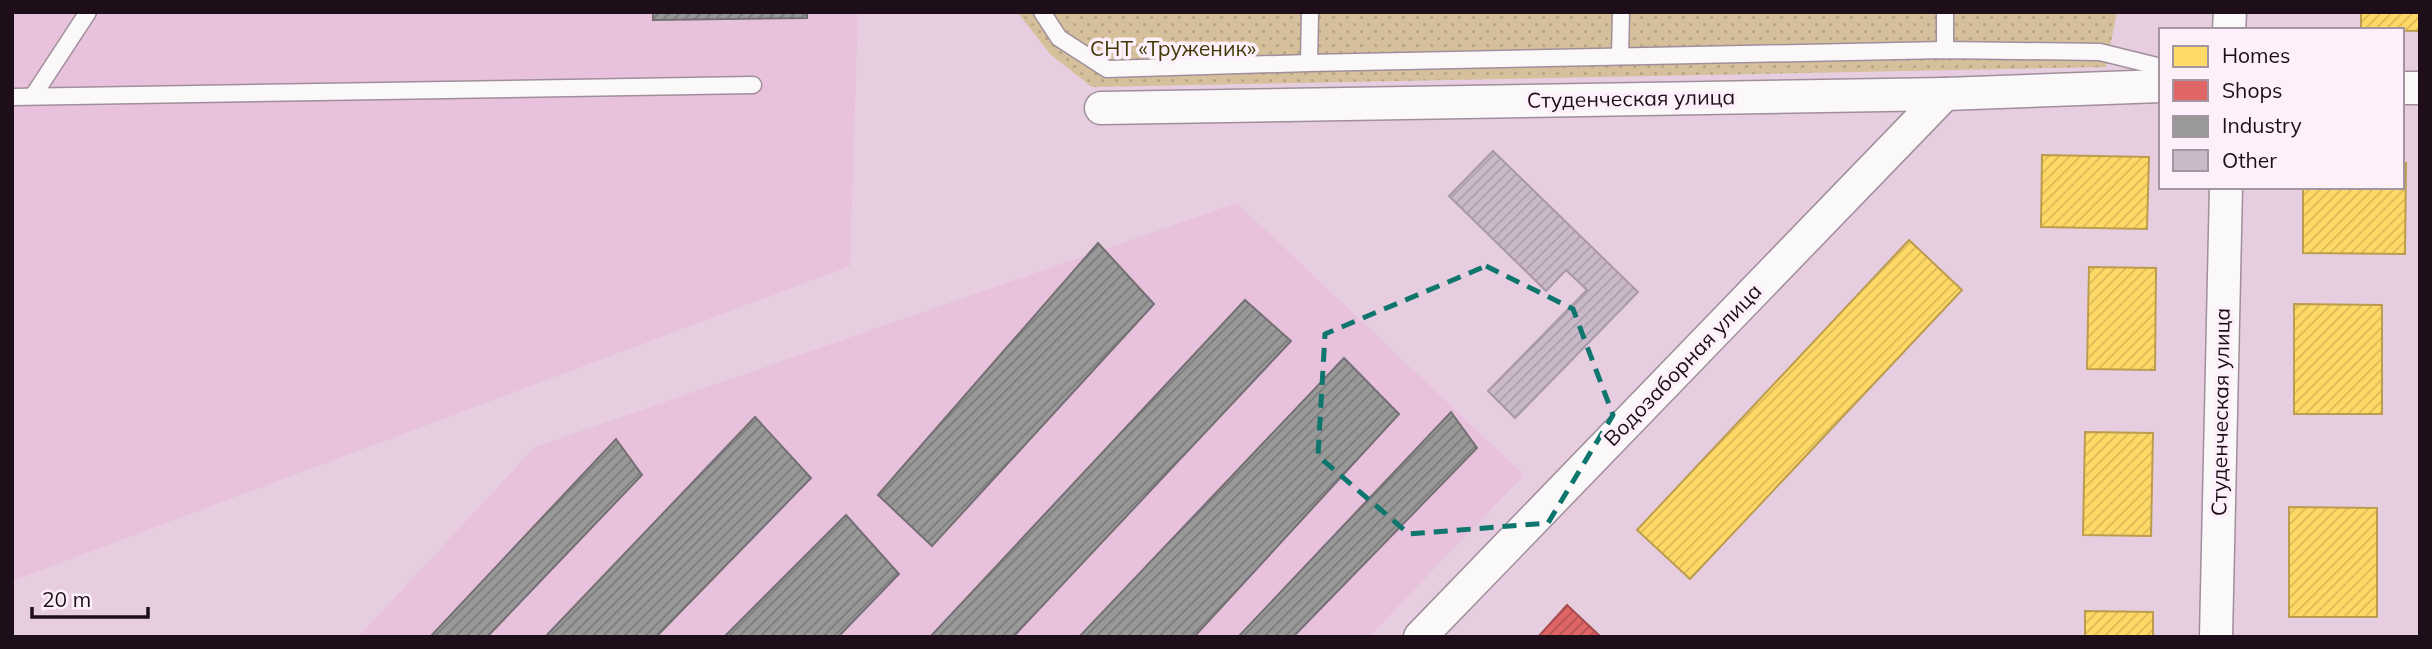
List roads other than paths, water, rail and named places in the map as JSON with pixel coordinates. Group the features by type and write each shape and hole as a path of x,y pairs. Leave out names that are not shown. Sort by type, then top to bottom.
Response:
{"street":[{"name":"Студенческая улица","path":"1101,108 1945,94 2159,86"},
{"name":"Водозаборная улица","path":"1420,637 1945,94"},
{"name":"Студенческая улица","path":"2216,637 2226,189"}],"lane":[{"path":"33,96 88,12"},
{"path":"1042,12 1059,37 1107,69 1309,62 1945,50 2100,52 2159,67"},
{"path":"1309,62 1310,12"},
{"path":"1620,56 1621,12"},
{"path":"1945,12 1945,50"},
{"path":"12,97 753,85"}],"park label":[{"name":"СНТ «Труженик»","path":"1173,49"}]}
